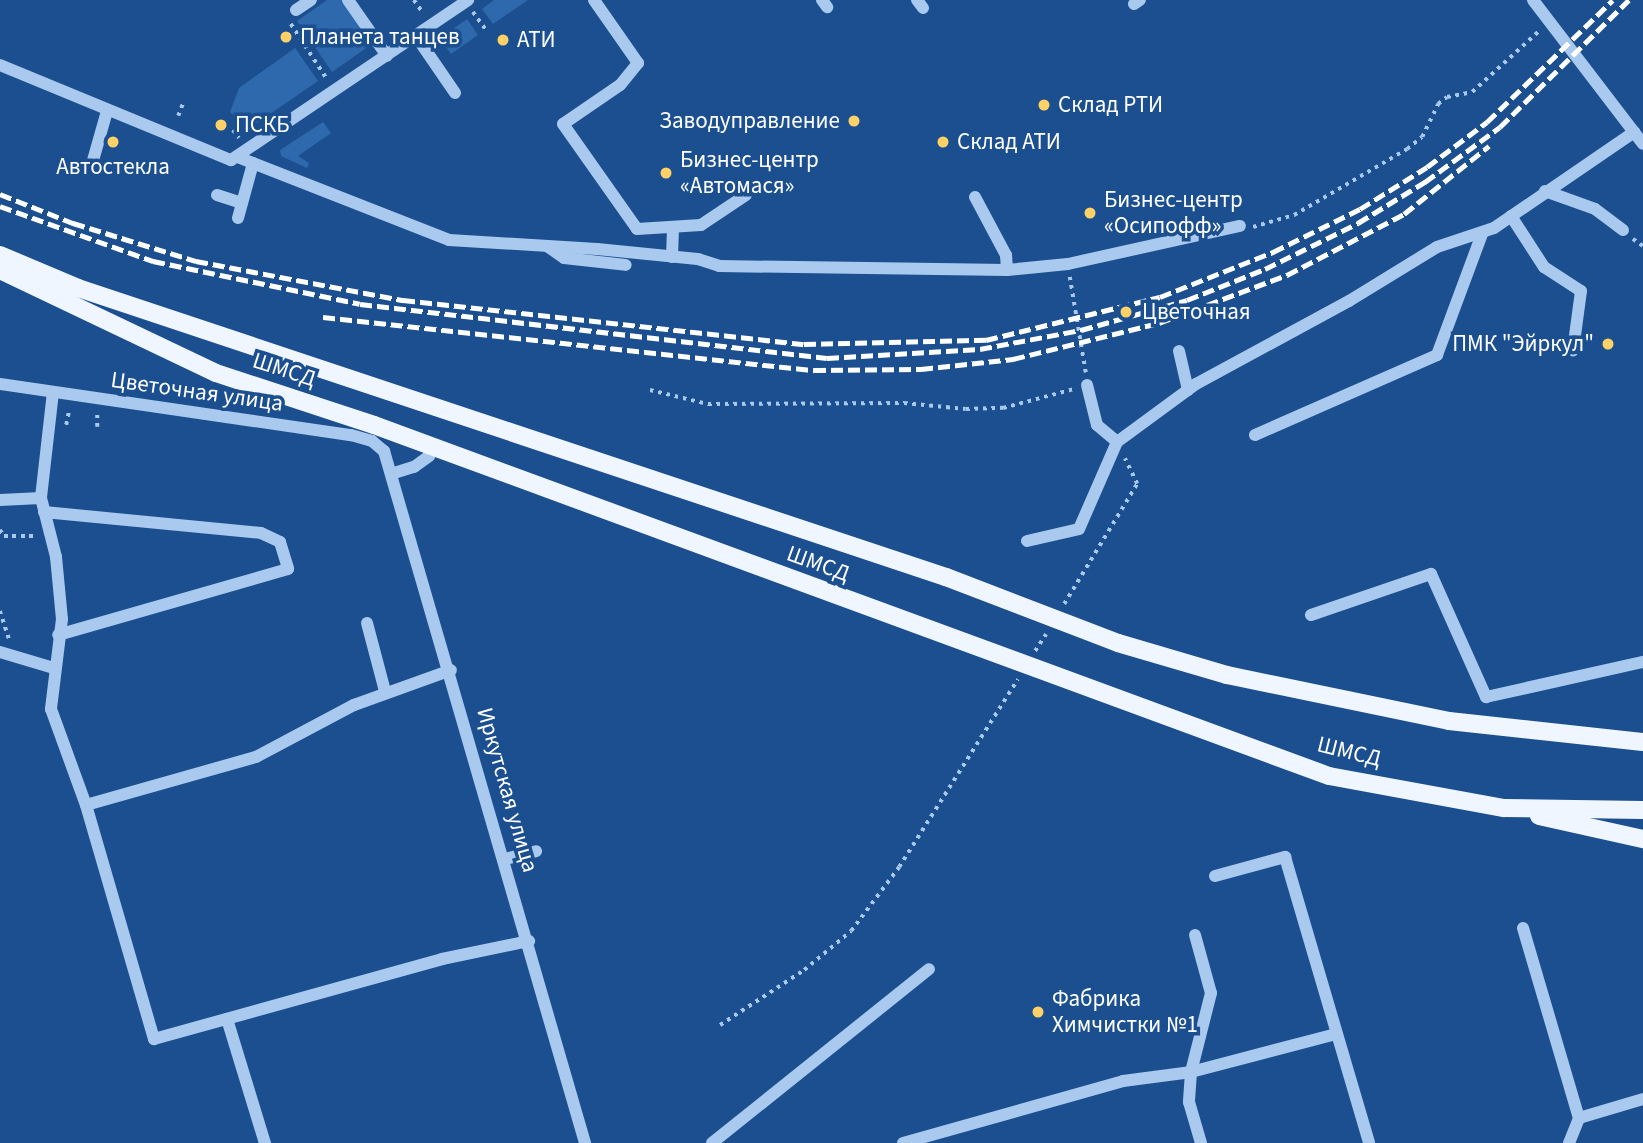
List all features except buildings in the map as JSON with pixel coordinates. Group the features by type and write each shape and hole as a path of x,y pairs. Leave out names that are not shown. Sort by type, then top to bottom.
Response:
{"main road":[{"name":"ШМСД","path":"0,255 78,288 946,577 1118,643 1337,701 1449,721 1643,741"},
{"name":"ШМСД","path":"0,270 216,373 374,425 1329,776 1504,808 1643,810"},
{"path":"1504,808 1643,839"}],"street":[{"path":"292,15 311,0"},
{"path":"348,0 387,56"},
{"path":"594,0 638,63 620,85 563,124 637,229 701,225 746,195"},
{"path":"1533,0 1643,144"},
{"path":"240,158 416,36 470,6"},
{"path":"416,36 455,93"},
{"path":"0,65 222,159 240,158 435,236 785,270 1007,270 1080,261 1240,226"},
{"path":"92,164 102,138 107,111"},
{"path":"1027,541 1079,529 1116,442 1188,390 1349,301 1427,252 1482,234 1634,132"},
{"path":"238,218 253,163"},
{"path":"1545,191 1595,209 1623,230"},
{"path":"217,195 242,203"},
{"path":"975,197 1006,255 1007,270"},
{"path":"1511,216 1544,267 1581,291 1573,350"},
{"path":"672,257 673,227"},
{"path":"1255,435 1437,355 1482,234"},
{"path":"547,246 564,258 626,265"},
{"path":"1179,351 1188,390"},
{"name":"Цветочная улица","path":"0,384 351,435 372,441 384,451"},
{"path":"1087,385 1097,425 1116,442"},
{"path":"53,392 41,498 51,536 62,619 51,709 86,805 154,1039 442,959 529,941"},
{"name":"Иркутская улица","path":"384,451 394,473 585,1143"},
{"path":"394,473 414,467 429,456"},
{"path":"0,500 41,498"},
{"path":"44,512 261,533 280,542 288,569 58,635"},
{"path":"1311,615 1431,574 1486,697 1643,662"},
{"path":"367,623 385,691"},
{"path":"0,652 54,668"},
{"path":"86,805 256,757 385,691 451,670"},
{"path":"505,859 536,850"},
{"path":"1215,876 1285,858 1369,1143"},
{"path":"1523,928 1580,1118 1569,1143"},
{"path":"1195,935 1211,993 1191,1072 1189,1102 1200,1143"},
{"path":"712,1143 929,969"},
{"path":"227,1019 265,1143"},
{"path":"903,1143 1123,1081 1191,1072 1336,1034"},
{"path":"1580,1118 1643,1098"}],"path":[{"path":"414,0 424,13"},
{"path":"470,6 486,30"},
{"path":"292,15 328,80"},
{"path":"1240,226 1275,223 1363,177 1422,137 1447,97 1472,92 1537,33"},
{"path":"178,116 183,103"},
{"path":"233,130 240,139"},
{"path":"1072,289 1085,359"},
{"path":"650,390 708,404 904,403 966,409 1003,408 1087,385"},
{"path":"66,425 69,410"},
{"path":"97,414 97,427"},
{"path":"1062,607 1137,484 1116,442"},
{"path":"0,530 4,536 51,536"},
{"path":"0,611 15,656"},
{"path":"1029,662 1049,628"},
{"path":"720,1025 804,970 851,931 900,867 1022,673"}],"shaded area":[{"path":"327,0 342,0 372,44 332,72 297,21"},
{"path":"494,0 528,0 493,24 482,9"},
{"path":"467,19 478,35 451,54 440,38"},
{"path":"295,48 318,81 248,129 230,112 239,88"},
{"path":"323,122 331,133 298,156 309,163 307,168 281,156 280,150"}],"railway":[{"path":"0,194 73,223 196,261 403,300 804,344 986,340 1160,297 1273,252 1360,209 1427,167 1487,122 1613,0"},
{"path":"0,206 153,261 360,304 827,358 980,349 1081,330 1187,300 1265,269 1358,223 1425,182 1500,127 1629,0"},
{"path":"323,317 814,370 921,369 1013,359 1159,323 1287,275 1404,214 1489,146"}],"place":[{"name":"Планета танцев","path":"286,37"},
{"name":"АТИ","path":"503,40"},
{"name":"Склад РТИ","path":"1044,105"},
{"name":"Заводуправление","path":"854,121"},
{"name":"ПСКБ","path":"221,125"},
{"name":"Автостекла","path":"113,142"},
{"name":"Склад АТИ","path":"943,142"},
{"name":"Бизнес-центр «Автомася»","path":"666,173"},
{"name":"Бизнес-центр «Осипофф»","path":"1090,213"},
{"name":"Цветочная","path":"1126,312"},
{"name":"ПМК \"Эйркул\"","path":"1608,344"},
{"name":"Фабрика Химчистки №1","path":"1038,1012"}]}
